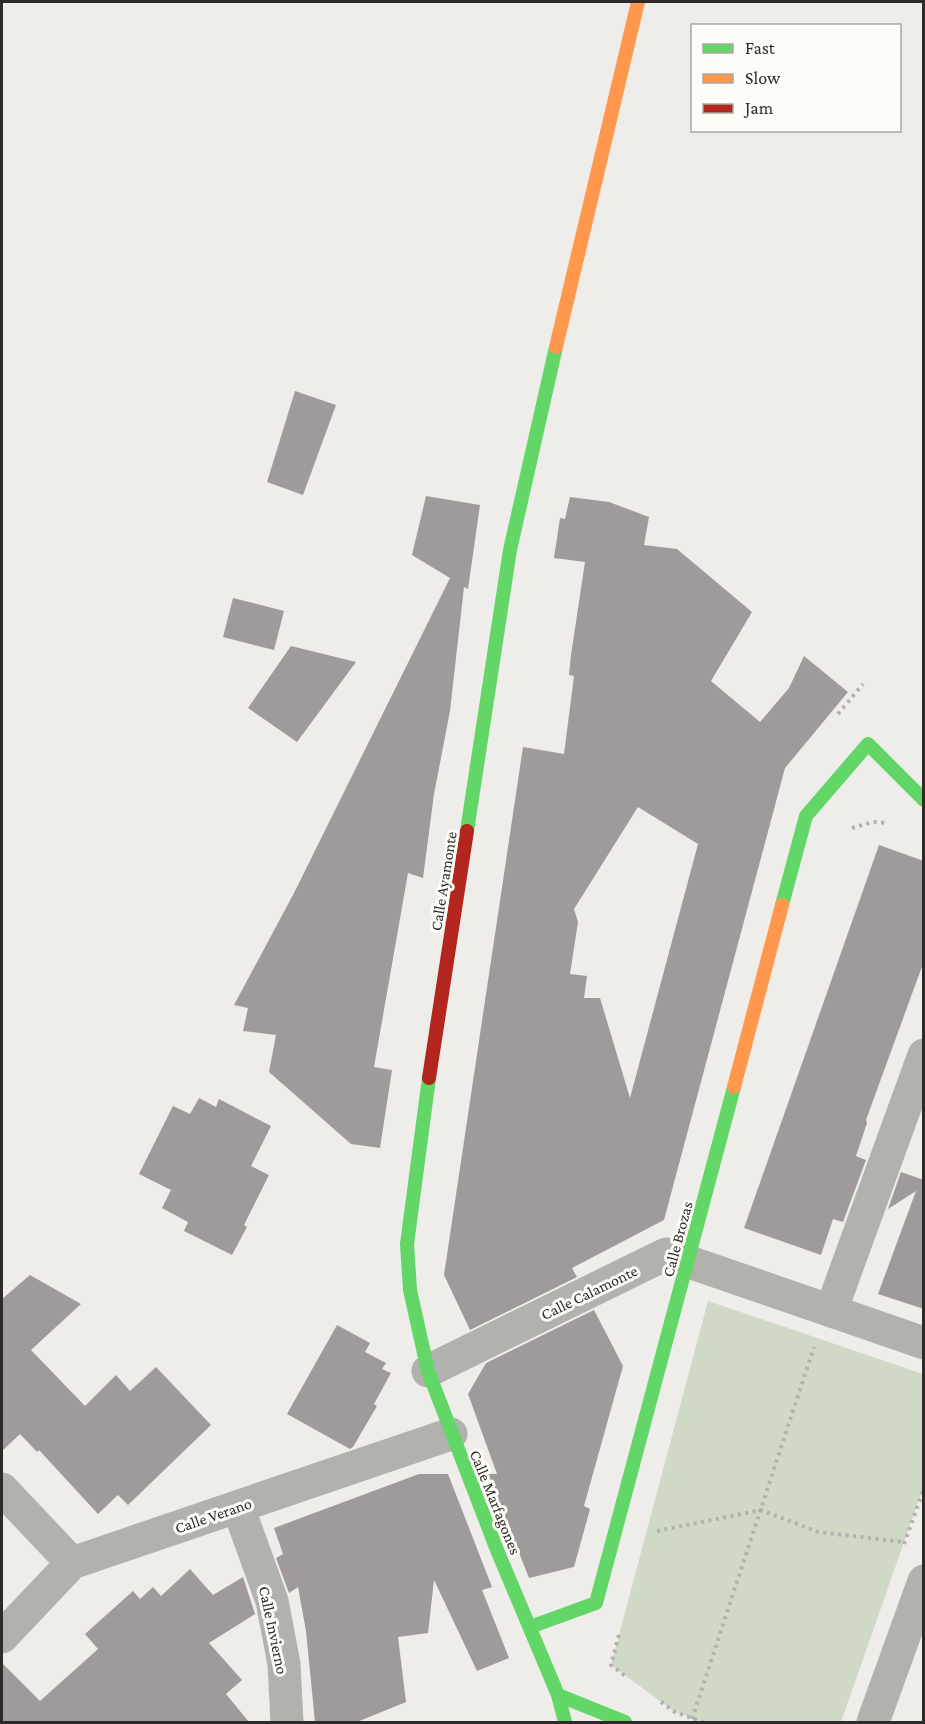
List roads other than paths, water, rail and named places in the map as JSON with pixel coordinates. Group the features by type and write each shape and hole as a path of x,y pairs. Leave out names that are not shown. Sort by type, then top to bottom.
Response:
{"main road":[{"name":"Calle Ayamonte","path":"410,1290 407,1244 415,1175 510,550 524,480 638,2"},
{"name":"Calle Brozas","path":"530,1627 596,1603 806,816 868,744 924,800"},
{"name":"Calle Marfagones","path":"410,1290 428,1371 451,1434 558,1695 565,1722"},
{"path":"558,1695 625,1722"}],"street":[{"path":"824,1324 924,1055"},
{"name":"Calle Calamonte","path":"428,1371 666,1254 688,1261 824,1324 924,1343"},
{"name":"Calle Verano","path":"2,1637 72,1563 451,1434"},
{"path":"2,1490 72,1563"},
{"name":"Calle Invierno","path":"238,1507 272,1601 284,1664 287,1722"},
{"path":"873,1722 924,1581"}]}
